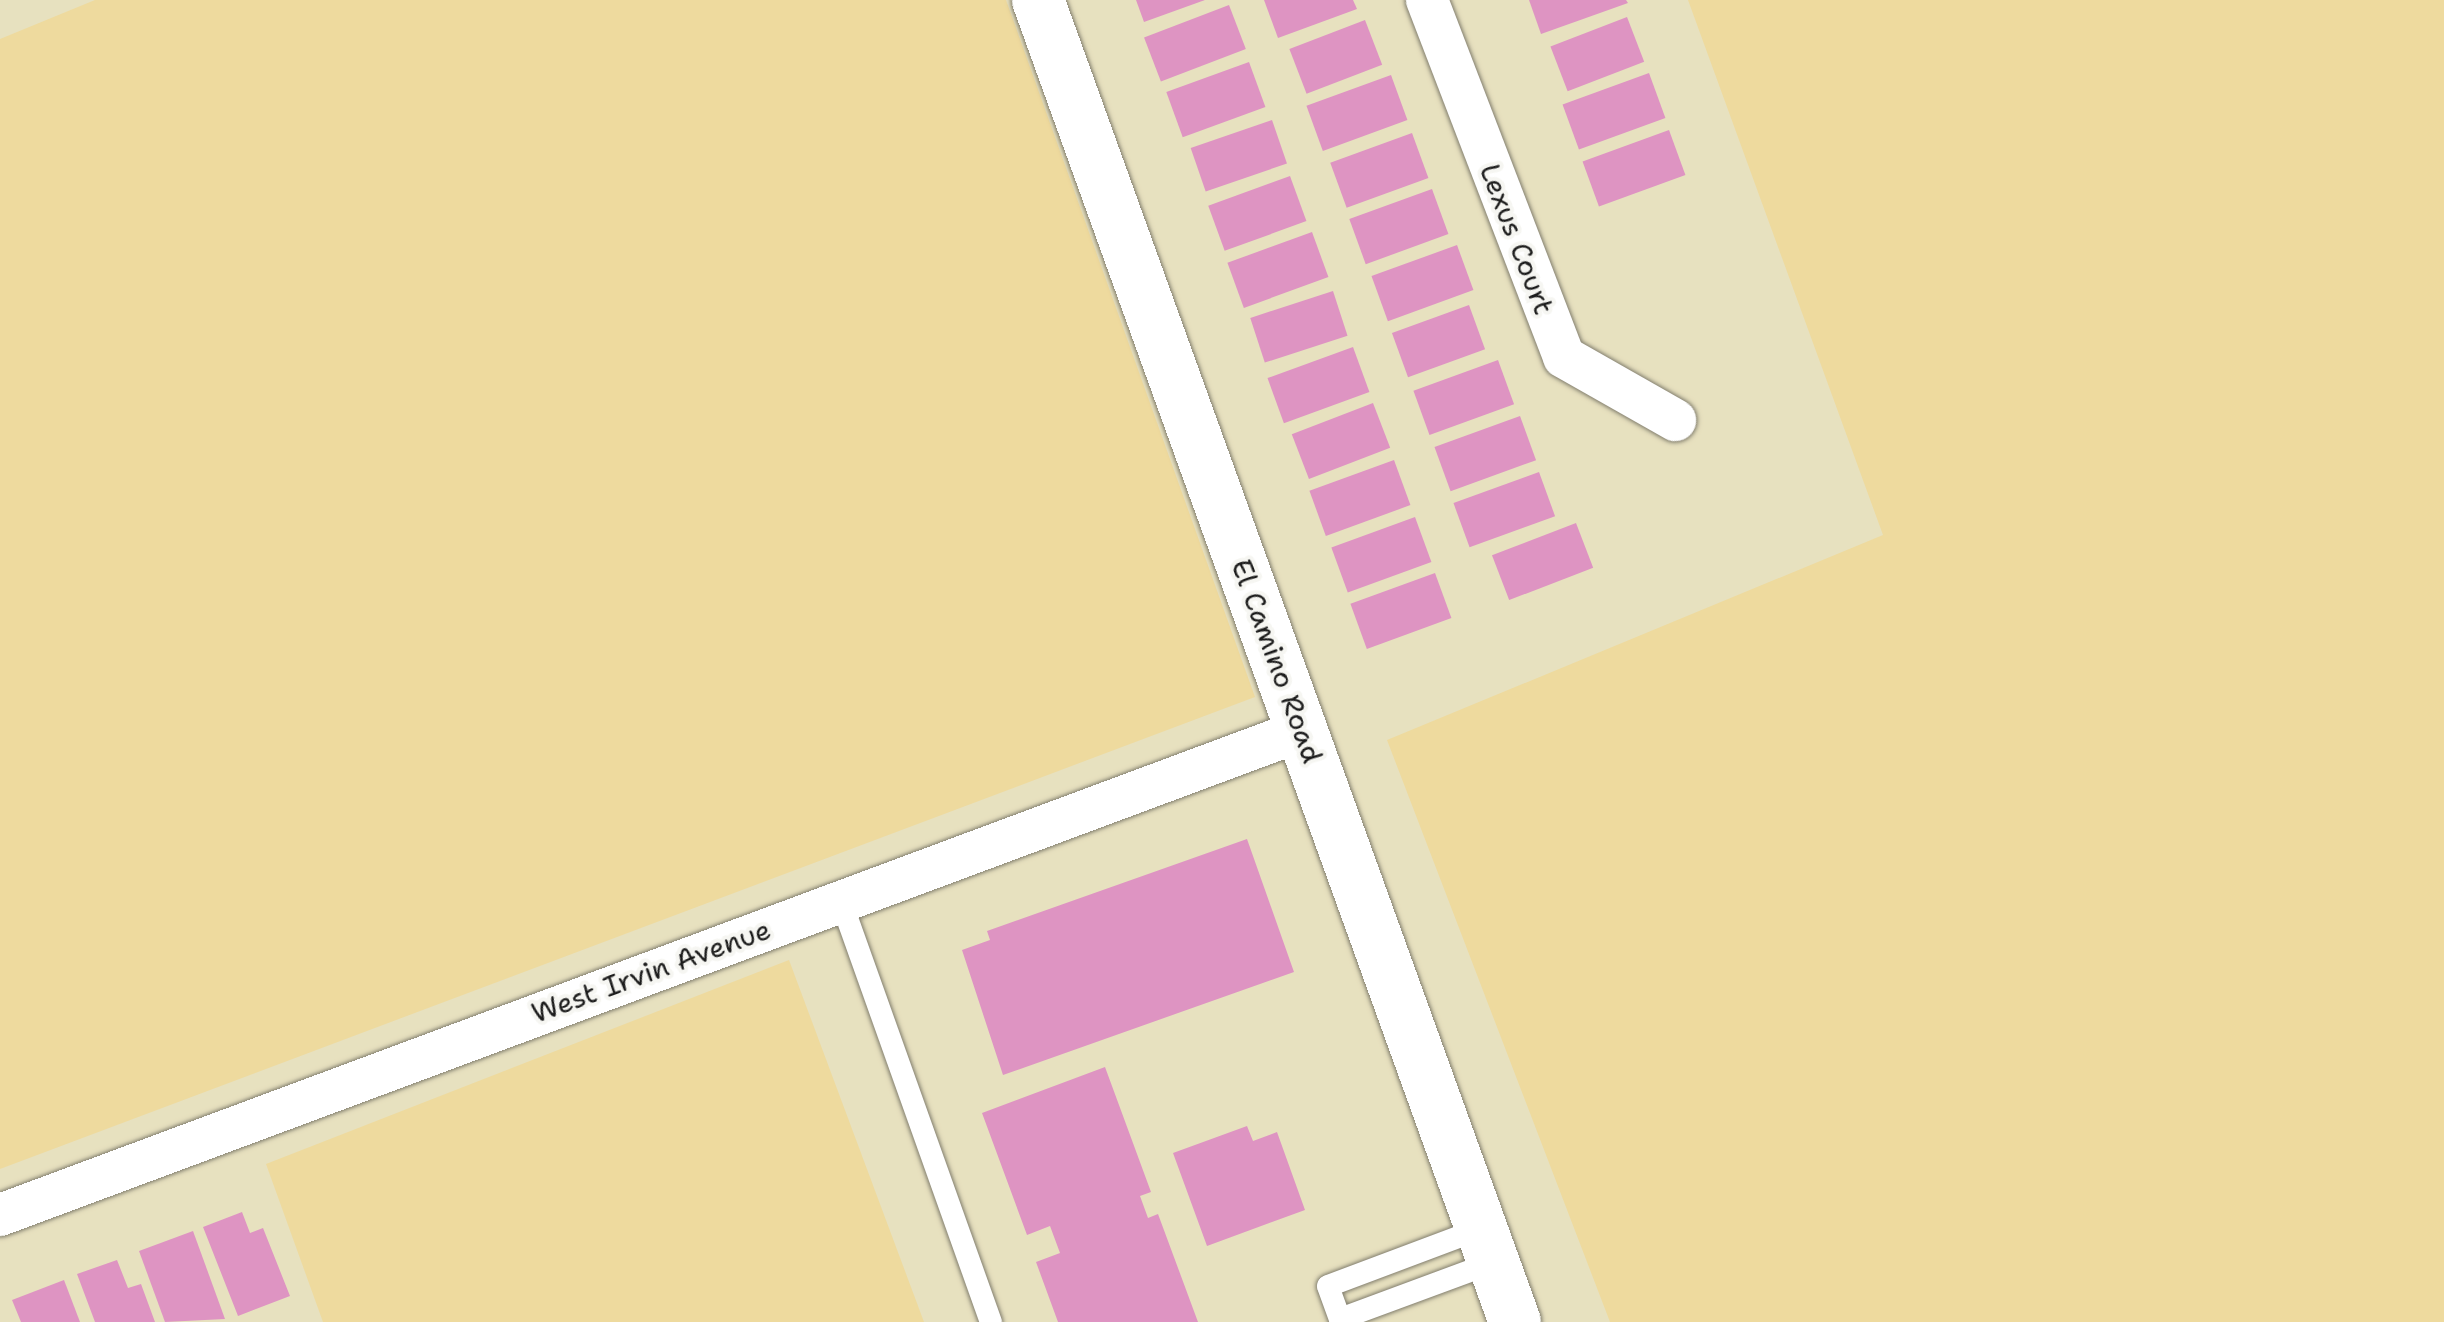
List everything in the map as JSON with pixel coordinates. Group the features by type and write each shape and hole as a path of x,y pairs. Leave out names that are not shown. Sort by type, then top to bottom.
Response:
{"street":[{"name":"El Camino Road","path":"1038,0 1515,1322"},
{"name":"Lexus Court","path":"1427,0 1564,357 1675,420"},
{"name":"West Irvin Avenue","path":"0,1215 1303,730"}],"lane":[{"path":"841,901 991,1322"},
{"path":"1488,1245 1340,1321 1328,1286 1488,1245"}],"sand":[{"path":"95,0 1006,0 1255,697 0,1169 0,39"},
{"path":"1688,0 2444,0 2444,1322 1610,1322 1387,740 1883,535"},
{"path":"789,960 924,1322 323,1322 266,1164"}],"building":[{"path":"1136,0 1205,0 1144,22"},
{"path":"1264,0 1353,0 1357,9 1278,38"},
{"path":"1529,0 1626,0 1628,3 1541,34"},
{"path":"1229,5 1246,49 1161,81 1144,38"},
{"path":"1627,17 1644,62 1568,91 1550,46"},
{"path":"1365,20 1382,65 1307,94 1289,49"},
{"path":"1249,62 1265,107 1183,137 1166,92"},
{"path":"1649,73 1665,118 1579,150 1563,104"},
{"path":"1391,75 1407,120 1323,151 1306,106"},
{"path":"1272,120 1287,163 1206,191 1191,148"},
{"path":"1669,130 1685,175 1599,207 1583,161"},
{"path":"1412,133 1428,178 1347,208 1330,163"},
{"path":"1290,176 1306,221 1225,251 1208,206"},
{"path":"1432,189 1448,234 1366,264 1349,219"},
{"path":"1312,232 1328,277 1244,308 1227,263"},
{"path":"1457,245 1473,290 1388,321 1371,276"},
{"path":"1333,291 1348,336 1265,363 1250,318"},
{"path":"1469,305 1485,349 1408,377 1392,333"},
{"path":"1353,347 1369,392 1284,423 1267,378"},
{"path":"1498,360 1514,404 1430,435 1413,391"},
{"path":"1373,403 1390,448 1309,479 1292,434"},
{"path":"1520,416 1536,460 1451,491 1434,447"},
{"path":"1394,460 1410,505 1326,536 1309,491"},
{"path":"1539,472 1555,516 1470,547 1453,503"},
{"path":"1415,517 1431,562 1348,593 1331,547"},
{"path":"1576,523 1593,568 1509,600 1492,555"},
{"path":"1435,573 1451,618 1367,649 1350,604"},
{"path":"1247,839 1294,972 1003,1075 962,950 990,940 987,931"},
{"path":"1105,1067 1151,1192 1140,1196 1148,1218 1158,1214 1198,1322 1058,1322 1036,1262 1060,1253 1050,1226 1027,1235 982,1113"},
{"path":"1247,1126 1253,1141 1277,1132 1305,1210 1207,1246 1173,1153"},
{"path":"242,1212 250,1233 263,1228 290,1296 238,1316 203,1227"},
{"path":"193,1231 225,1319 165,1322 139,1251"},
{"path":"117,1260 128,1288 141,1284 155,1322 95,1322 77,1274"},
{"path":"64,1280 80,1322 21,1322 12,1300"}]}
